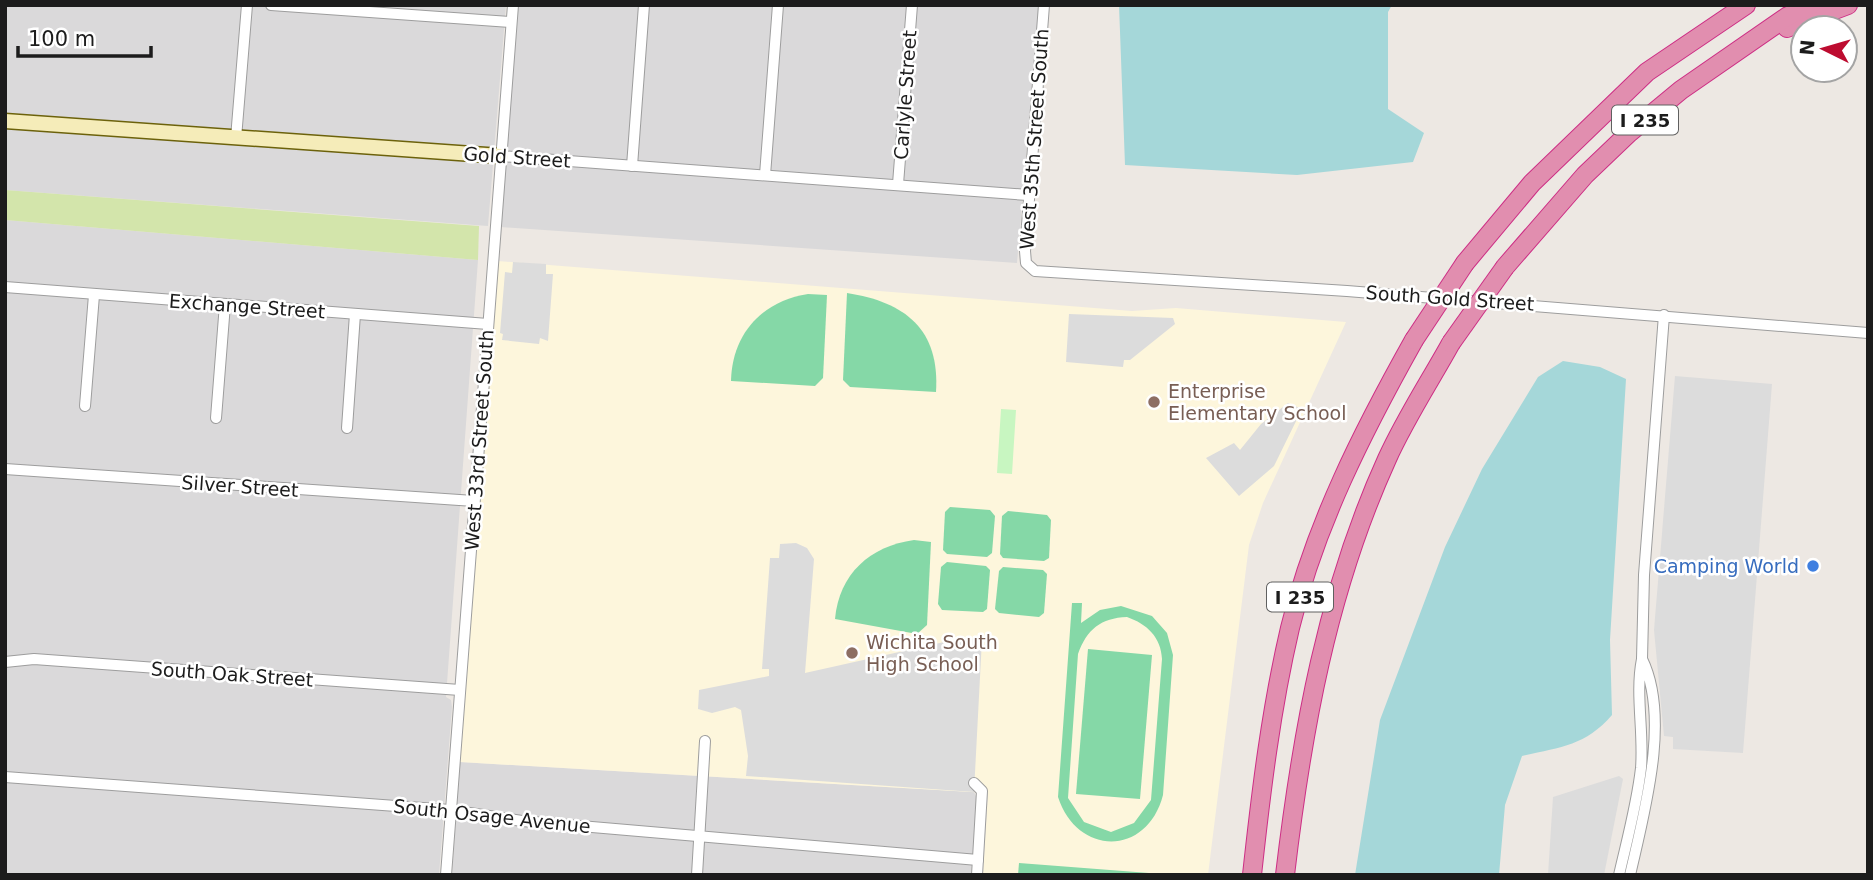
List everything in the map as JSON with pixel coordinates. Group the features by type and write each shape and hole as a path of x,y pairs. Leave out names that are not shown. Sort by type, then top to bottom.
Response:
{"highway":[{"path":"1671,56 1726,5"},
{"name":"I 235","path":"1252,875 1262,784 1291,626 1319,536 1362,433 1414,340 1465,263 1531,183 1647,72 1746,5"},
{"name":"I 235","path":"1285,875 1314,679 1342,575 1387,457 1451,343 1505,267 1585,176 1629,134 1681,90 1788,16 1811,5"},
{"path":"1736,52 1776,32 1848,5"}],"street":[{"path":"236,138 247,5"},
{"path":"271,5 511,22"},
{"name":"West 33rd Street South","path":"446,875 513,5"},
{"path":"632,166 644,5"},
{"path":"765,175 778,5"},
{"name":"Carlyle Street","path":"898,184 912,5"},
{"name":"West 35th Street South","path":"1032,270 1025,258 1044,5"},
{"name":"Gold Street","path":"5,121 1028,195"},
{"name":"South Gold Street","path":"1032,270 1100,278 1347,290 1868,333"},
{"name":"Exchange Street","path":"5,287 488,324"},
{"path":"85,406 94,295"},
{"path":"216,418 225,304"},
{"path":"347,428 355,314"},
{"path":"1619,875 1641,767 1642,714 1639,677 1642,659 1644,575 1664,315"},
{"name":"Silver Street","path":"5,469 474,501"},
{"name":"South Oak Street","path":"5,662 34,659 460,691"},
{"path":"1630,875 1645,809 1653,749 1652,691 1650,675 1642,659"},
{"path":"697,875 705,741"},
{"name":"South Osage Avenue","path":"5,777 450,810 523,821 978,860"},
{"path":"974,783 982,790 977,875"}],"shaded area":[{"path":"5,5 506,5 488,226 5,190"},
{"path":"518,5 1039,5 1017,263 501,227"},
{"path":"5,220 478,260 446,697 451,700 452,707 439,875 5,875"},
{"name":"Wichita South High School","path":"498,261 1132,311 1176,308 1346,322 1263,503 1249,545 1208,875 983,875 988,793 460,762"},
{"path":"513,262 546,264 546,274 553,274 548,341 540,338 539,344 502,340 503,334 500,333 505,272 512,273"},
{"path":"1069,314 1173,318 1175,324 1130,360 1124,360 1123,367 1066,362"},
{"path":"1675,376 1772,384 1743,753 1673,749 1673,737 1664,736 1654,630"},
{"path":"1288,403 1302,409 1274,466 1239,496 1206,458 1234,443 1240,450 1261,424"},
{"path":"796,543 807,548 814,559 805,673 962,638 982,639 974,792 746,776 748,756 741,710 735,707 712,713 698,709 699,690 769,676 769,669 762,669 770,558 779,558 780,544"},
{"path":"460,762 974,792 977,798 971,875 452,875"},
{"path":"1619,776 1623,779 1604,875 1548,875 1553,797"}],"green space":[{"path":"5,190 479,226 478,260 5,220"},
{"path":"847,293 886,303 915,322 932,351 936,370 936,392 850,387 843,380"},
{"path":"808,294 827,295 823,378 815,386 731,381 737,349 753,322 777,304"},
{"path":"1001,409 1016,410 1012,474 997,473"},
{"path":"950,507 990,510 995,516 992,553 987,557 947,554 943,550 945,512"},
{"path":"1008,511 1047,515 1051,520 1049,558 1044,561 1003,558 1000,554 1002,516"},
{"path":"914,540 931,542 927,625 917,634 835,619 843,589 860,565 884,549"},
{"path":"947,562 986,566 990,570 987,609 983,612 942,610 938,604 941,567"},
{"path":"1003,567 1043,570 1047,574 1044,613 1039,617 999,613 995,609 999,571"},
{"path":"1072,603 1082,603 1081,623 1100,610 1121,606 1152,616 1167,633 1173,655 1163,795 1155,815 1143,830 1128,838 1112,841 1095,839 1080,830 1067,816 1058,797","holes":["1127,617 1152,632 1159,644 1162,659 1151,800 1134,823 1111,832 1084,822 1068,798 1078,654 1096,626 1118,618"]},
{"path":"1088,649 1152,655 1140,799 1076,794"},
{"path":"1019,863 1162,874 1162,875 1018,875"}],"water":[{"path":"1119,5 1392,5 1388,12 1388,109 1424,133 1413,162 1297,175 1125,165"},
{"path":"1563,361 1600,367 1626,379 1610,640 1612,715 1582,739 1522,756 1505,805 1499,875 1355,875 1380,720 1445,547 1482,469 1538,377"}],"place":[{"name":"Enterprise Elementary School","path":"1154,402"},
{"name":"Camping World","path":"1813,566"},
{"name":"Wichita South High School","path":"852,653"}]}
